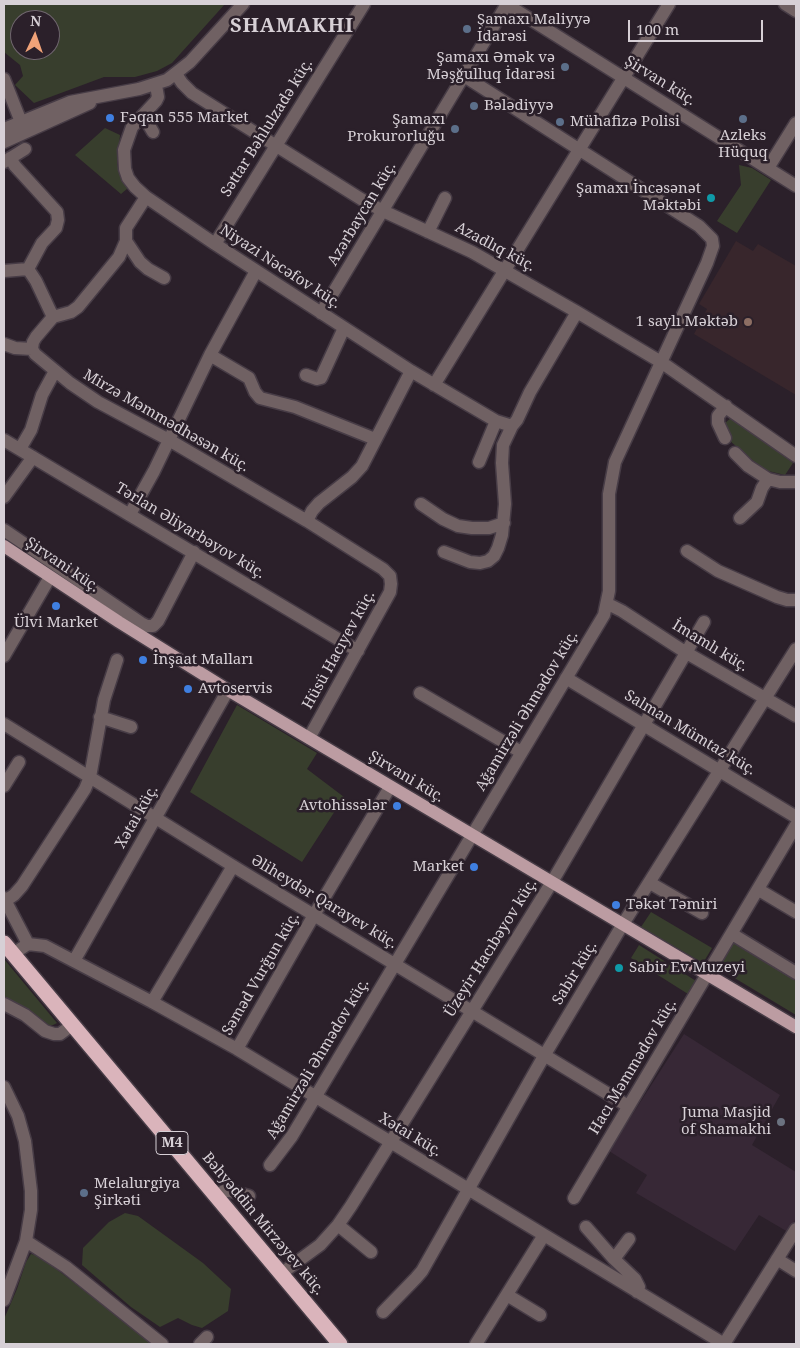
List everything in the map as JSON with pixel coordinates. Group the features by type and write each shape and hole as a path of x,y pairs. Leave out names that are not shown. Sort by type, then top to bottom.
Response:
{"highway":[{"name":"Bəhyəddin Mirzəyev küç.","path":"9,948 340,1344"}],"main road":[{"name":"Şirvani küç.","path":"4,546 119,622 228,690 796,1027"}],"street":[{"path":"4,129 70,102 156,85 176,74 206,46 243,4"},
{"name":"Səttar Bəhlulzadə küç.","path":"215,244 364,4"},
{"name":"Şirvan küç.","path":"507,4 796,186"},
{"name":"Azərbaycan küç.","path":"321,313 507,4"},
{"path":"434,385 669,4"},
{"path":"785,4 796,11"},
{"name":"Azadlıq küç.","path":"176,74 192,93 361,200 506,270 660,362 796,456"},
{"path":"464,76 579,150"},
{"path":"4,79 21,122"},
{"name":"Niyazi Nəcəfov küç.","path":"156,85 158,97 156,101 134,123 129,132 124,161 128,178 146,197 411,371 496,422 512,426"},
{"path":"4,142 110,94"},
{"path":"143,115 153,132"},
{"path":"768,168 796,123"},
{"path":"25,149 7,160 15,166 57,212 58,220 56,228 42,243 32,258 28,269"},
{"name":"Ağamirzəli Əhmədov küç.","path":"270,1165 292,1136 604,615 608,604 610,591 608,507 612,473 618,455 660,362 707,263 712,239 699,226 579,150"},
{"path":"4,344 15,348 32,349 36,337 53,317 71,312 78,307 119,256 126,241 126,228 146,197"},
{"path":"428,232 445,198"},
{"path":"126,241 140,262 164,278"},
{"path":"4,271 28,269"},
{"path":"28,269 36,281 53,317"},
{"path":"130,514 169,440 210,355 256,271"},
{"path":"444,552 470,562 488,561 494,556 498,548 504,523 505,491 502,453 512,426 577,312"},
{"path":"306,375 317,379 321,378 344,328"},
{"name":"Mirzə Məmmədhəsən küç.","path":"32,349 55,372 81,392 169,440 307,521 383,569 390,576"},
{"path":"210,355 249,378 260,398 295,406 375,439"},
{"path":"307,521 319,503 352,477 362,466 411,371"},
{"path":"20,449 31,430 42,395 55,372"},
{"path":"724,438 718,424 718,416 726,406"},
{"path":"479,462 496,422"},
{"name":"Tərlan Əliyarbəyov küç.","path":"4,440 358,651"},
{"path":"735,453 748,466 768,480 796,482"},
{"path":"4,497 33,457"},
{"path":"740,518 757,502 762,488 768,480"},
{"path":"421,504 443,519 458,526 489,528 504,523"},
{"path":"4,530 147,626 153,626 158,622 194,552"},
{"path":"686,551 727,575 777,597 786,600 796,600"},
{"name":"Hüsü Hacıyev küç.","path":"309,738 390,592 392,584 390,576"},
{"path":"4,656 50,577"},
{"name":"İmamlı küç.","path":"608,604 685,652 796,716"},
{"name":"Üzeyir Hacıbəyov küç.","path":"282,1273 320,1245 338,1225 351,1206 552,882 704,622"},
{"name":"Sabir küç.","path":"384,1312 422,1270 544,1056 623,924 796,649"},
{"path":"9,948 28,944 4,900 14,895 22,886 79,801 90,776 100,717 117,660"},
{"name":"Salman Mümtaz küç.","path":"566,678 796,817"},
{"name":"Xətai küç.","path":"74,961 228,690"},
{"path":"420,693 521,752"},
{"path":"100,717 131,727"},
{"name":"Əliheydər Qarayev küç.","path":"4,724 232,866 628,1106"},
{"path":"4,786 19,762"},
{"name":"Səməd Vurğun küç.","path":"237,1049 390,787"},
{"name":"Hacı Məmmədov küç.","path":"574,1198 796,825"},
{"path":"152,1002 232,866"},
{"path":"650,883 702,913"},
{"path":"759,890 796,912"},
{"path":"732,934 796,973"},
{"name":"Xətai küç.","path":"28,944 45,946 237,1049 724,1344"},
{"path":"4,1004 45,1031 54,1034 60,1034 72,1025"},
{"path":"4,1087 18,1116 25,1141 29,1162 31,1210 26,1241 4,1300"},
{"path":"217,1196 224,1191 249,1196"},
{"path":"338,1225 371,1252"},
{"path":"586,1227 614,1259 635,1279 639,1287 637,1292"},
{"path":"724,1344 796,1229"},
{"path":"481,1342 544,1235"},
{"path":"614,1259 629,1239"},
{"path":"26,1241 66,1267 162,1344"},
{"path":"777,1259 796,1271"},
{"path":"507,1295 540,1315"}],"shaded area":[{"name":"1 saylı Məktəb","path":"736,241 753,251 758,244 796,266 796,395 694,334 707,309 699,304"},
{"path":"684,1034 780,1095 752,1145 796,1172 796,1218 788,1232 759,1215 735,1251 636,1193 647,1175 609,1151"}],"green space":[{"path":"4,4 225,4 172,63 157,71 135,77 104,77 34,103 15,85 23,76 20,65 14,60 60,60 60,10 10,10 10,57 4,52"},
{"path":"105,128 120,135 117,164 121,177 128,188 121,194 75,155"},
{"path":"739,165 752,168 771,180 737,233 717,221 741,185"},
{"path":"732,417 793,463 785,475 764,470 730,441 724,424"},
{"path":"237,705 317,753 307,769 344,797 302,862 190,792"},
{"path":"651,912 712,948 703,963 641,927"},
{"path":"733,943 796,981 796,1015 718,968"},
{"path":"639,945 696,981 688,994 631,958"},
{"path":"4,959 57,1023 47,1025 4,1000"},
{"path":"125,1213 138,1216 203,1263 231,1289 228,1311 202,1328 178,1318 160,1327 131,1307 82,1265 83,1248 109,1222"},
{"path":"31,1254 39,1256 155,1344 4,1344 4,1319 26,1262"}],"place":[{"name":"Şamaxı Maliyyə İdarəsi","path":"467,29"},
{"name":"Şamaxı Əmək və Məşğulluq İdarəsi","path":"565,67"},
{"name":"Bələdiyyə","path":"474,106"},
{"name":"Fəqan 555 Market","path":"110,118"},
{"name":"Azleks Hüquq","path":"743,119"},
{"name":"Mühafizə Polisi","path":"560,122"},
{"name":"Şamaxı Prokurorluğu","path":"455,129"},
{"name":"Şamaxı İncəsənət Məktəbi","path":"711,198"},
{"name":"1 saylı Məktəb","path":"748,322"},
{"name":"Ülvi Market","path":"56,606"},
{"name":"İnşaat Malları","path":"143,660"},
{"name":"Avtoservis","path":"188,689"},
{"name":"Avtohissələr","path":"397,806"},
{"name":"Market","path":"474,867"},
{"name":"Təkət Təmiri","path":"616,905"},
{"name":"Sabir Ev Muzeyi","path":"619,968"},
{"name":"Juma Masjid of Shamakhi","path":"781,1122"},
{"name":"Melalurgiya Şirkəti","path":"84,1193"}],"district":[{"name":"SHAMAKHI","path":"292,26"}]}
